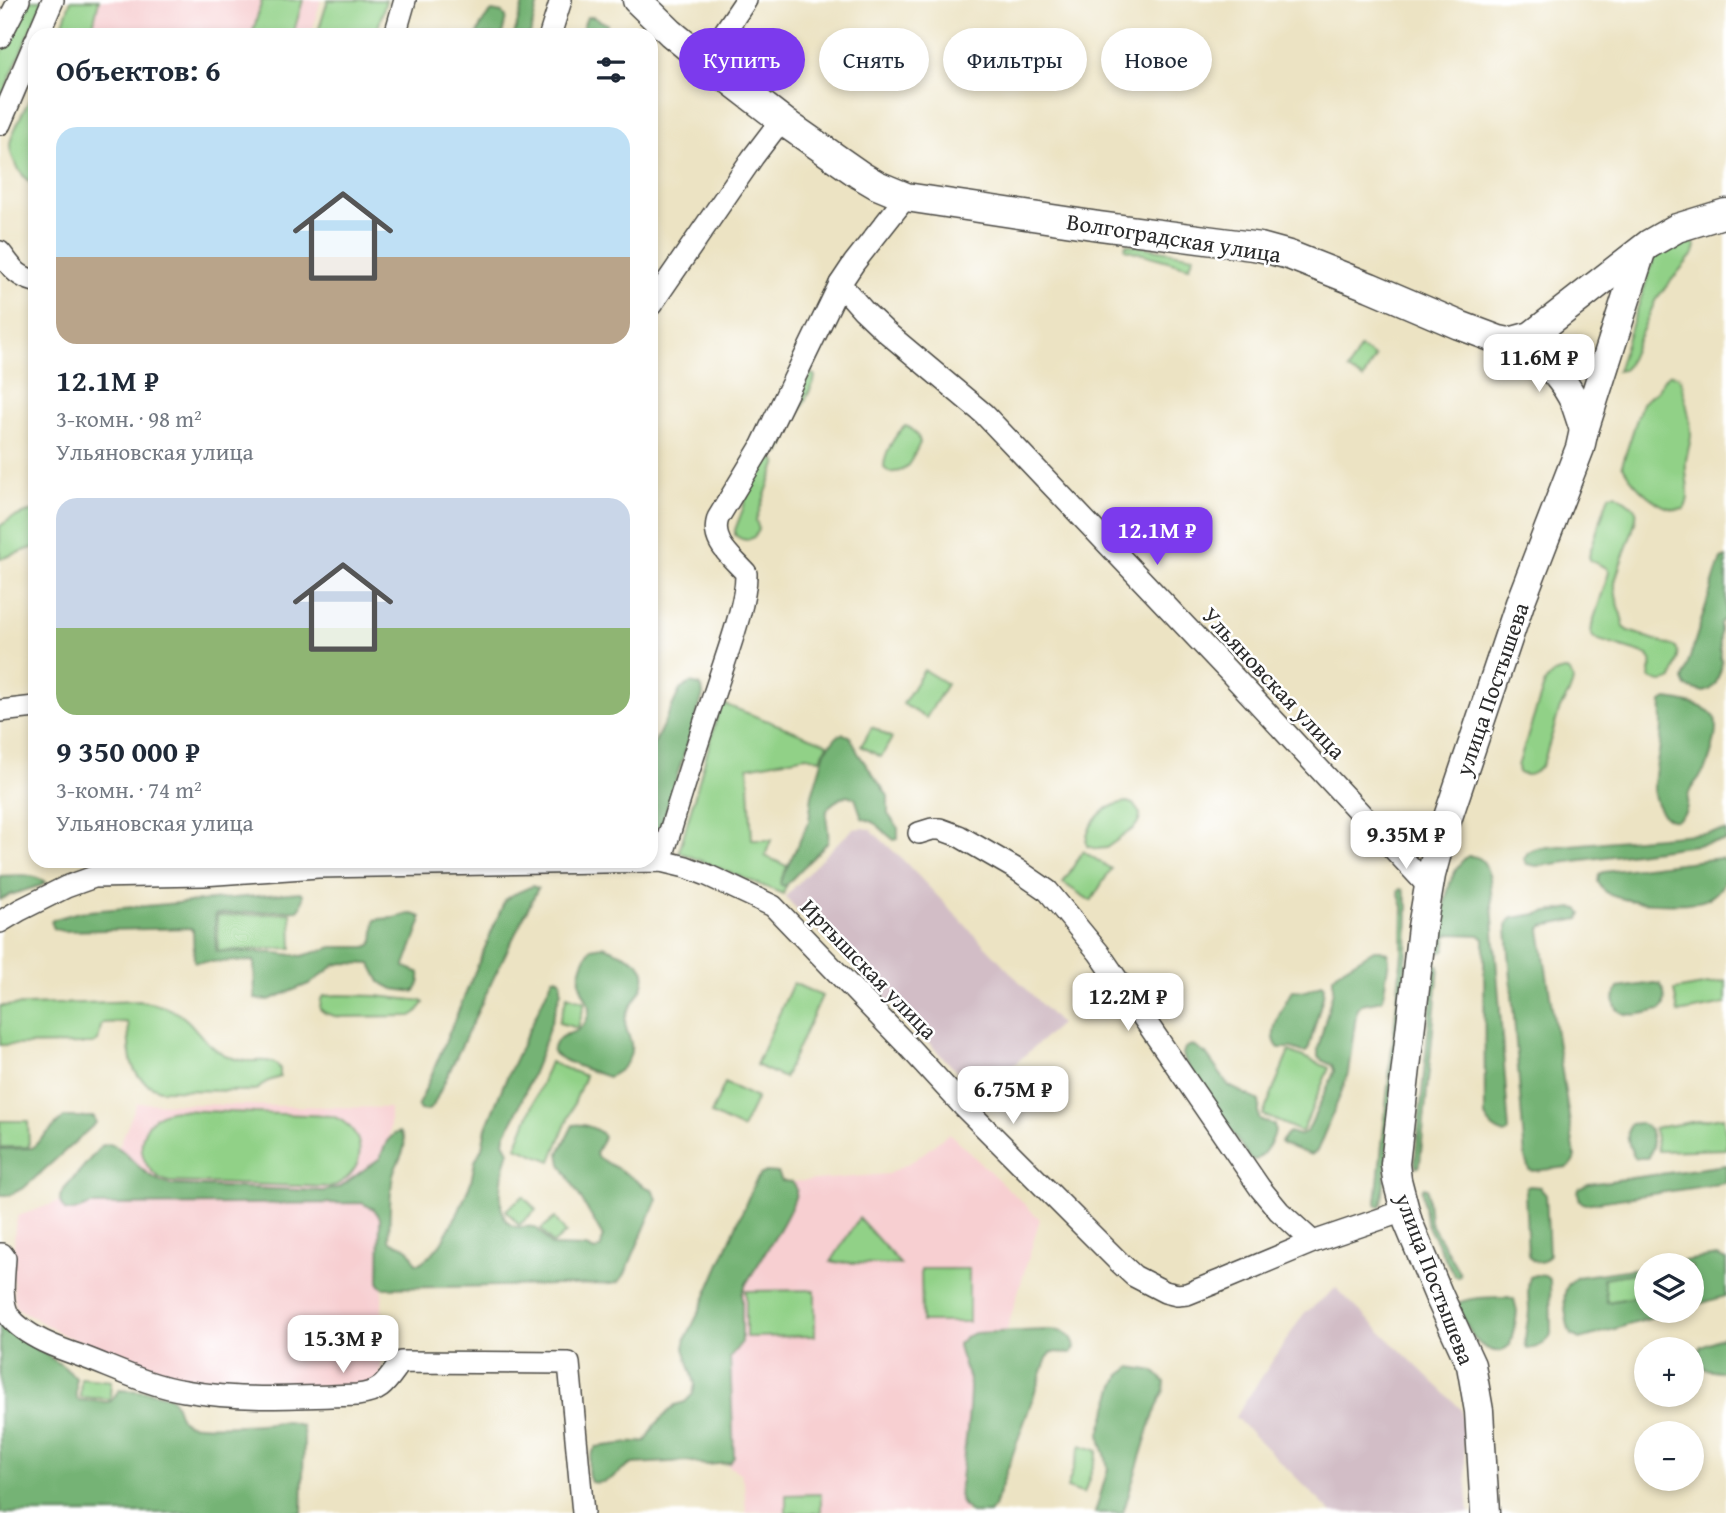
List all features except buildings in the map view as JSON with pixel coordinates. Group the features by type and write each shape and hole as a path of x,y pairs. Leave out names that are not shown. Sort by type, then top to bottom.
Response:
{"main road":[{"name":"Волгоградская улица","path":"637,0 679,40"},
{"name":"Волгоградская улица","path":"745,91 860,175 906,197 1260,247 1312,264 1459,326 1499,340 1518,341"},
{"path":"1518,341 1531,336 1552,321 1649,244 1677,228 1726,213"},
{"name":"улица Постышева","path":"1485,1513 1479,1411 1471,1365 1404,1211 1395,1164 1422,927 1428,886 1441,838 1520,603 1580,448 1641,252"},
{"path":"1518,341 1535,352 1562,384 1574,403 1584,430"}],"street":[{"path":"0,37 19,0"},
{"path":"41,28 53,0"},
{"path":"397,28 405,0"},
{"path":"552,28 561,0"},
{"path":"727,28 746,0"},
{"path":"0,124 28,58"},
{"path":"658,295 782,119"},
{"path":"661,861 735,626 746,582 746,573 725,552 717,538 716,524 724,506 761,447 841,284 854,263 906,197"},
{"path":"0,251 14,272 28,279"},
{"name":"Ульяновская улица","path":"841,284 854,301 885,331 984,414 1428,886"},
{"path":"0,711 28,708"},
{"path":"919,832 940,829 959,836 1048,891 1099,953 1260,1188 1279,1211 1313,1242"},
{"name":"Иртышская улица","path":"658,861 707,875 773,906 963,1106 1119,1262 1134,1276 1165,1292 1187,1294 1313,1242 1404,1211"},
{"name":"Иртышская улица","path":"0,922 20,909 94,877 203,875 277,868"},
{"path":"0,1254 5,1258 3,1300 8,1315 26,1330 61,1349 184,1391 261,1398 357,1395 372,1393 383,1386 401,1362 569,1363 583,1513"}],"shaded area":[{"path":"88,0 321,0 313,28 82,28"},
{"path":"853,829 870,829 904,861 1060,1024 980,1095 785,897"},
{"path":"137,1103 390,1108 384,1188 381,1384 312,1387 198,1381 65,1336 15,1307 12,1274 18,1216 86,1192 108,1173"},
{"path":"949,1133 1040,1219 994,1373 965,1513 746,1512 744,1484 740,1473 724,1461 718,1433 738,1290 791,1182 888,1174 916,1159"},
{"path":"1336,1288 1461,1409 1469,1513 1332,1513 1235,1417 1303,1315"}],"green space":[{"path":"31,0 43,0 31,28 28,28 28,35 0,101 0,55"},
{"path":"71,0 99,0 93,28 61,28"},
{"path":"262,0 303,0 295,28 254,28"},
{"path":"328,0 386,0 378,28 319,28"},
{"path":"524,0 537,0 532,28 516,28"},
{"path":"492,11 502,13 506,17 504,28 480,28"},
{"path":"587,17 607,24 607,28 583,28"},
{"path":"28,103 28,181 12,156 10,145"},
{"path":"1682,239 1691,240 1696,246 1694,253 1656,299 1627,366 1617,371 1654,258"},
{"path":"1126,244 1194,256 1189,267 1125,249"},
{"path":"1360,348 1375,357 1363,379 1348,370"},
{"path":"813,374 814,382 780,453 771,448 809,375"},
{"path":"1670,374 1681,379 1691,427 1686,467 1688,498 1684,509 1666,507 1648,496 1622,465 1642,403 1657,391"},
{"path":"905,426 915,432 920,443 905,468 889,472 884,468 888,451"},
{"path":"767,455 777,462 756,520 759,530 754,537 745,540 735,535 735,530 749,486"},
{"path":"1615,494 1636,511 1635,524 1615,584 1624,627 1676,647 1676,667 1672,679 1666,681 1649,677 1651,662 1647,655 1595,639 1591,634 1609,572 1589,557 1609,495"},
{"path":"28,512 28,549 0,559 0,526"},
{"path":"1726,557 1726,618 1720,623 1721,669 1716,683 1704,692 1686,687 1683,680 1716,573 1721,559"},
{"path":"924,670 947,684 926,718 903,704"},
{"path":"1566,670 1573,679 1572,685 1560,708 1544,761 1534,773 1523,775 1519,773 1518,766 1545,682 1554,673"},
{"path":"690,683 699,685 703,695 658,829 658,736 680,690"},
{"path":"1667,699 1701,707 1712,714 1716,724 1713,746 1702,774 1690,790 1686,812 1674,820 1660,811 1654,793 1662,734 1662,702"},
{"path":"721,703 828,744 820,759 806,756 748,767 752,840 771,840 765,856 793,869 783,894 679,852"},
{"path":"872,727 892,738 881,757 861,746"},
{"path":"837,736 850,736 858,753 888,796 888,814 898,828 898,839 894,840 877,825 862,818 855,798 847,795 827,810 828,842 785,886 781,885 780,882 809,821 812,795 825,751"},
{"path":"1127,802 1133,804 1140,814 1134,828 1106,848 1087,846 1090,827 1098,816 1109,808"},
{"path":"1726,831 1726,841 1537,866 1527,864 1524,859 1528,852 1537,848"},
{"path":"1083,851 1111,869 1091,901 1063,883"},
{"path":"1468,856 1481,859 1490,878 1509,1131 1505,1134 1493,1128 1485,1117 1484,939 1479,935 1451,934 1447,936 1445,950 1440,952 1441,929 1449,886 1460,863"},
{"path":"1721,858 1726,861 1726,874 1722,885 1713,896 1700,901 1665,903 1628,900 1609,894 1598,882 1599,874 1604,872"},
{"path":"0,876 29,876 45,882 0,900"},
{"path":"532,886 538,888 433,1106 427,1111 420,1110 418,1107 505,900"},
{"path":"1403,890 1408,906 1407,953 1382,1203 1377,1206 1402,952 1403,907 1398,892"},
{"path":"300,892 303,894 303,901 298,910 215,914 216,951 302,956 333,947 366,947 373,942 375,920 412,914 421,917 405,965 420,973 414,992 393,989 380,982 371,964 344,963 335,965 311,983 269,1000 255,999 254,961 194,961 191,928 63,931 54,929 51,921 79,912"},
{"path":"1572,908 1582,913 1579,919 1543,926 1540,930 1575,1156 1568,1167 1533,1171 1529,1170 1525,1158 1507,928 1508,922 1513,918"},
{"path":"291,913 292,948 218,951 217,916"},
{"path":"603,946 634,960 644,973 643,986 625,1020 631,1043 630,1055 618,1072 608,1077 570,1063 553,1052 560,1038 577,1031 586,1021 589,1007 580,985 581,968 591,948"},
{"path":"1374,950 1387,953 1389,959 1383,998 1357,1008 1348,1073 1317,1151 1311,1155 1282,1144 1290,1132 1301,1135 1309,1128 1333,1075 1332,1065 1318,1057 1318,1049 1333,990 1333,977"},
{"path":"1435,964 1439,967 1420,1163 1419,1167 1416,1167 1415,1163"},
{"path":"557,977 561,981 561,991 541,1053 505,1135 504,1142 509,1151 501,1190 502,1210 511,1225 536,1228 552,1246 586,1247 595,1251 601,1247 603,1237 561,1164 559,1153 573,1125 598,1131 604,1137 596,1153 597,1157 652,1189 657,1199 625,1274 619,1282 383,1288 379,1284 380,1218 374,1209 362,1203 91,1205 74,1211 66,1211 61,1204 62,1192 101,1146 109,1144 121,1150 148,1174 170,1185 323,1191 340,1187 380,1158 387,1141 399,1132 403,1136 404,1146 392,1179 389,1239 407,1248 416,1263 420,1263 441,1243 459,1211 503,1086 553,978"},
{"path":"1726,981 1726,1004 1678,1013 1674,990"},
{"path":"793,983 822,996 784,1078 756,1065"},
{"path":"1322,984 1323,996 1306,1052 1279,1048 1275,1042 1274,1028 1290,994 1293,990 1306,991"},
{"path":"1660,984 1664,994 1665,1001 1661,1010 1628,1014 1618,1010 1614,999 1618,988"},
{"path":"324,996 377,996 424,1003 411,1016 338,1017 320,1009"},
{"path":"567,996 585,1002 578,1028 559,1023"},
{"path":"139,1001 178,1013 209,1044 227,1056 246,1061 274,1063 280,1069 280,1077 266,1082 258,1089 248,1091 160,1090 149,1085 135,1072 126,1022 103,1023 98,1041 93,1044 0,1045 0,1006"},
{"path":"1192,1045 1206,1054 1229,1086 1259,1101 1259,1119 1274,1125 1267,1149 1256,1160 1250,1159 1185,1061 1185,1048"},
{"path":"1289,1051 1329,1068 1302,1132 1263,1115"},
{"path":"550,1062 585,1076 551,1161 516,1147"},
{"path":"725,1083 757,1098 742,1129 711,1114"},
{"path":"177,1110 332,1116 353,1131 360,1152 358,1163 343,1181 331,1187 169,1182 147,1166 142,1142 145,1130 152,1120 163,1113"},
{"path":"64,1117 94,1117 96,1123 25,1187 10,1195 0,1195 0,1149 32,1148"},
{"path":"1723,1117 1726,1149 1658,1151 1654,1128"},
{"path":"0,1121 28,1121 29,1147 0,1147"},
{"path":"1640,1123 1650,1129 1653,1147 1648,1158 1636,1158 1628,1142 1630,1124"},
{"path":"1726,1165 1726,1183 1585,1204 1580,1201 1578,1193 1579,1189 1588,1184"},
{"path":"766,1172 778,1173 782,1181 792,1182 796,1190 789,1211 742,1295 742,1342 730,1357 734,1457 730,1463 705,1465 688,1461 633,1464 609,1480 591,1482 589,1464 596,1447 646,1441 655,1425 675,1405 685,1402 693,1394 695,1384 684,1348 686,1338 755,1182"},
{"path":"1526,1187 1540,1187 1546,1194 1549,1255 1542,1262 1532,1260 1528,1255 1525,1193"},
{"path":"1427,1188 1430,1222 1459,1272 1457,1277 1426,1223 1422,1190"},
{"path":"523,1196 536,1210 519,1225 506,1210"},
{"path":"555,1218 566,1233 553,1244 541,1229"},
{"path":"859,1218 901,1265 831,1262"},
{"path":"1717,1256 1726,1260 1726,1296 1704,1302 1704,1258"},
{"path":"921,1269 969,1269 969,1322 922,1322"},
{"path":"1634,1269 1634,1273 1603,1278 1607,1302 1634,1297 1635,1323 1580,1339 1571,1335 1567,1319 1566,1289 1577,1277"},
{"path":"1634,1273 1634,1297 1607,1302 1603,1278"},
{"path":"1545,1276 1550,1280 1551,1334 1542,1345 1527,1349 1525,1340 1529,1310 1528,1285 1530,1277"},
{"path":"815,1290 815,1336 746,1337 746,1291"},
{"path":"1475,1299 1514,1299 1517,1311 1510,1345 1502,1351 1493,1351 1485,1348 1473,1336 1456,1304"},
{"path":"0,1319 8,1330 63,1366 76,1378 78,1400 107,1402 111,1401 119,1390 146,1392 172,1399 182,1420 189,1424 224,1426 286,1422 302,1426 302,1513 0,1513"},
{"path":"1061,1331 1069,1335 1075,1348 1071,1353 1052,1352 1047,1358 994,1507 989,1513 971,1513 964,1506 959,1494 970,1386 958,1344 975,1333"},
{"path":"1726,1336 1726,1372 1705,1369 1704,1345"},
{"path":"1131,1367 1154,1371 1165,1382 1164,1390 1151,1422 1123,1513 1095,1513 1108,1469 1100,1433 1120,1375"},
{"path":"81,1378 111,1381 110,1399 80,1397"},
{"path":"1081,1445 1098,1451 1084,1494 1067,1488"},
{"path":"821,1494 821,1513 786,1513 786,1495"}]}
